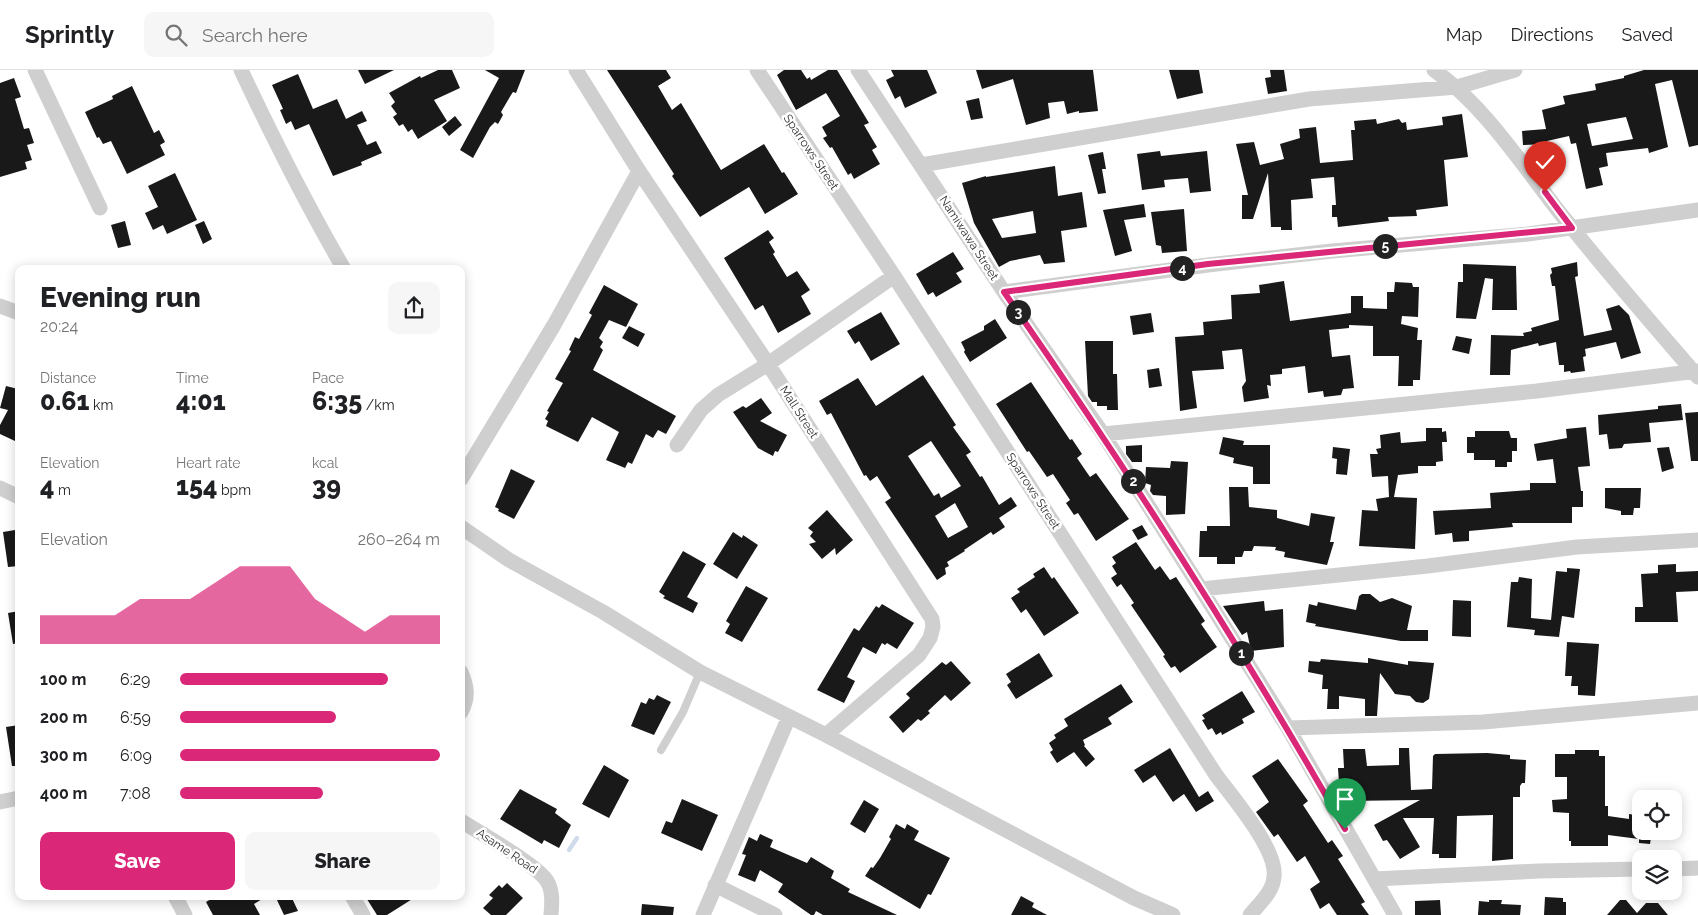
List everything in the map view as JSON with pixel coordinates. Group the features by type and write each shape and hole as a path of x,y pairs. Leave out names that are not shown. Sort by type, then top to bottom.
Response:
{"street":[{"path":"35,70 100,208"},
{"path":"241,70 308,209 342,265"},
{"name":"Mall Street","path":"576,70 639,171 768,364 928,612 933,627 926,648 826,735"},
{"name":"Sparrows Street","path":"756,70 894,276 1216,775 1268,848 1274,864 1274,877 1270,890 1250,915"},
{"name":"Namiwawa Street","path":"858,70 1004,292 1103,434 1202,589 1288,728 1395,915"},
{"path":"1434,70 1457,87 1518,156 1572,228 1697,373"},
{"path":"921,164 1309,99 1457,87 1515,70"},
{"path":"465,472 554,326 639,171"},
{"path":"1004,292 1208,264 1572,228 1627,218 1698,210"},
{"path":"677,445 701,410 718,395 768,364 894,276"},
{"path":"0,306 15,312"},
{"path":"1103,434 1537,391 1697,373"},
{"path":"0,488 15,495"},
{"path":"465,530 509,560 602,612 700,672 826,735 1134,898 1173,915"},
{"path":"1202,589 1428,566 1577,547 1698,540"},
{"path":"465,682 467,687 465,704"},
{"path":"1288,728 1483,722 1698,703"},
{"path":"703,915 789,717"},
{"path":"0,802 15,799"},
{"name":"Asame Road","path":"465,823 500,844 547,880 552,894 551,915"},
{"path":"1682,869 1698,868"},
{"path":"1374,879 1539,871 1632,869"},
{"path":"715,884 775,915"},
{"path":"177,900 185,915"},
{"path":"354,900 363,915"}],"lane":[{"path":"660,750 683,712 700,672"}],"building":[{"path":"358,70 394,70 365,84"},
{"path":"438,70 452,70 460,88 434,100 447,121 418,139 412,129 408,132 403,124 399,126 393,117 397,114 391,106 395,102 389,93 420,76 421,78"},
{"path":"485,70 525,70 516,93 513,92 501,112 503,115 498,124 495,122 490,127 473,158 460,150 499,78"},
{"path":"607,70 666,70 671,78 658,86 672,110 681,103 721,170 764,144 798,194 765,214 749,187 700,217 672,176 674,174"},
{"path":"784,70 801,70 807,79 810,77 811,80 828,70 837,70 869,123 864,125 877,147 872,150 880,164 854,179 851,173 848,175 832,147 830,148 823,138 827,136 822,127 840,116 826,93 796,110 777,75"},
{"path":"891,70 927,70 937,93 905,108 900,96 895,99 886,80 894,76"},
{"path":"976,70 1093,70 1098,111 1079,113 1079,111 1067,114 1064,101 1048,103 1050,118 1026,125 1013,79 982,89"},
{"path":"1169,70 1199,70 1203,93 1177,99"},
{"path":"1270,70 1284,70 1287,91 1268,94 1265,78 1271,77"},
{"path":"1644,70 1698,70 1698,145 1689,147 1672,80 1655,84 1668,147 1649,153 1648,148 1606,153 1608,166 1599,168 1603,185 1586,189 1576,143 1571,144 1569,136 1547,141 1547,144 1523,145 1522,131 1546,129 1542,110 1565,104 1563,96 1596,90 1595,84 1624,78 1624,76","holes":["1626,117 1633,139 1592,146 1587,124"]},
{"path":"298,74 313,109 337,99 346,119 362,111 367,121 357,125 367,145 376,141 382,153 361,162 362,165 333,176 309,124 295,130 291,121 286,124 280,110 283,109 272,85"},
{"path":"14,78 21,97 15,99 24,129 29,128 34,143 27,145 32,160 25,162 27,169 0,177 0,83"},
{"path":"132,86 154,133 159,130 165,142 160,145 165,155 127,174 111,141 103,144 99,137 97,138 85,112 113,99 112,96"},
{"path":"979,98 983,118 971,120 966,101"},
{"path":"1462,114 1468,157 1444,160 1448,206 1416,210 1417,216 1388,217 1389,221 1338,227 1337,217 1332,217 1332,205 1336,205 1334,177 1311,179 1313,198 1291,200 1292,230 1281,230 1281,227 1271,227 1268,173 1253,219 1242,219 1242,195 1248,195 1236,144 1254,142 1260,165 1284,159 1280,144 1300,138 1299,129 1316,127 1320,163 1353,160 1351,130 1355,130 1354,121 1376,119 1377,124 1399,119 1402,123 1406,122 1407,130 1443,125 1442,117"},
{"path":"455,116 462,125 449,136 442,127"},
{"path":"1160,151 1161,156 1207,151 1211,191 1190,193 1188,178 1164,180 1165,187 1142,190 1137,154"},
{"path":"1103,152 1106,169 1102,169 1106,193 1098,194 1088,155"},
{"path":"1055,166 1058,196 1082,192 1087,227 1061,231 1065,262 1044,264 1040,255 1010,261 999,267 974,223 962,183 986,177","holes":["1033,211 1036,233 1002,238 992,219"]},
{"path":"175,173 197,220 167,234 163,225 153,230 145,213 158,207 148,186"},
{"path":"1144,204 1146,217 1124,220 1132,251 1115,256 1103,210"},
{"path":"1184,209 1187,251 1162,253 1161,246 1156,245 1151,212"},
{"path":"125,221 131,245 118,248 111,225"},
{"path":"204,221 212,239 203,244 195,225"},
{"path":"768,230 774,238 769,242 775,252 773,254 787,277 797,271 810,290 801,296 811,314 778,333 763,305 755,310 724,258"},
{"path":"953,252 964,269 956,273 962,282 936,297 933,292 928,295 916,274"},
{"path":"1577,262 1578,276 1575,277 1584,336 1612,330 1606,309 1619,305 1629,315 1641,353 1621,359 1616,342 1585,349 1586,356 1583,357 1585,371 1571,373 1570,371 1564,372 1564,365 1559,365 1556,342 1539,346 1538,343 1511,350 1510,375 1490,375 1491,335 1524,336 1523,333 1532,331 1531,328 1559,320 1555,286 1552,286 1550,275 1552,273 1551,268"},
{"path":"1463,264 1516,266 1517,310 1492,310 1493,279 1485,278 1476,319 1456,318 1458,282 1463,282"},
{"path":"1284,281 1290,321 1351,313 1351,296 1363,296 1363,308 1387,309 1387,292 1394,292 1395,282 1412,283 1413,287 1419,287 1418,317 1402,316 1401,324 1418,328 1417,340 1422,340 1420,380 1413,380 1413,386 1398,386 1399,356 1373,356 1373,326 1349,325 1349,328 1329,330 1332,357 1350,355 1354,388 1343,389 1341,395 1324,397 1323,391 1308,393 1305,366 1282,369 1282,374 1270,375 1271,386 1267,385 1269,398 1244,402 1242,387 1246,381 1242,349 1222,351 1224,369 1192,371 1197,408 1180,411 1175,337 1204,335 1203,322 1232,319 1231,295 1260,293 1259,285"},
{"path":"604,285 638,304 626,327 609,320 599,338 603,342 600,347 603,350 593,370 676,416 666,434 658,430 653,438 646,434 632,464 628,462 625,468 606,460 619,432 592,417 578,442 546,426 548,421 545,419 549,412 547,411 563,383 555,379 571,351 569,350 575,337 579,339 592,315 589,313"},
{"path":"881,312 900,344 871,361 859,341 855,344 847,331"},
{"path":"1151,313 1154,332 1133,335 1130,316"},
{"path":"995,319 1007,338 970,362 961,342 984,330 984,326"},
{"path":"629,326 645,334 638,347 622,338"},
{"path":"1456,336 1472,339 1469,354 1452,350"},
{"path":"1085,341 1113,341 1113,374 1117,374 1118,410 1107,410 1107,406 1097,406 1097,402 1092,402 1088,396"},
{"path":"1159,368 1162,386 1149,388 1147,370"},
{"path":"923,375 956,425 953,427 971,452 966,455 980,477 982,476 999,505 1011,497 1017,506 999,518 1005,527 993,535 991,532 947,562 949,566 945,568 946,574 937,580 885,502 891,498 877,476 870,481 866,475 864,476 831,413 827,415 819,401 858,378 876,406","holes":["931,441 961,486 941,498 939,493 934,496 908,456","955,503 968,527 948,538 935,516"]},
{"path":"1031,382 1070,440 1072,439 1082,454 1077,458 1090,477 1096,473 1129,519 1096,541 1078,513 1074,515 1066,503 1070,500 1053,474 1047,477 1029,451 1027,452 996,404"},
{"path":"6,386 15,388 15,441 0,434 0,425 8,410 0,408"},
{"path":"761,398 772,413 760,421 787,435 778,452 775,451 773,456 758,448 733,412 743,406 746,408"},
{"path":"1681,404 1683,420 1649,423 1651,442 1624,444 1622,448 1609,449 1607,434 1599,435 1598,415 1658,409 1658,406"},
{"path":"1698,412 1698,461 1691,461 1685,413"},
{"path":"1586,427 1590,466 1578,467 1581,491 1583,491 1583,507 1572,507 1572,523 1512,523 1513,527 1469,531 1469,541 1453,542 1452,533 1435,535 1433,511 1491,508 1490,493 1530,490 1530,483 1556,483 1553,459 1537,461 1534,444 1567,438 1566,429"},
{"path":"1426,428 1442,428 1442,432 1446,431 1447,442 1442,442 1443,461 1436,462 1436,466 1418,466 1418,473 1398,475 1394,497 1417,498 1415,549 1359,546 1362,510 1378,511 1376,499 1389,497 1388,476 1372,477 1370,454 1378,454 1376,449 1381,448 1380,435 1400,432 1401,443 1426,441"},
{"path":"1475,431 1509,431 1511,438 1517,438 1517,451 1512,451 1512,462 1507,462 1507,467 1495,467 1495,460 1474,460 1474,453 1467,453 1467,437 1475,437"},
{"path":"1223,437 1244,441 1243,445 1270,445 1270,484 1253,484 1253,467 1233,463 1234,458 1219,454"},
{"path":"1142,445 1142,462 1132,462 1126,454 1126,446"},
{"path":"1333,447 1350,449 1347,475 1336,474 1337,459 1332,458"},
{"path":"1669,447 1674,468 1662,472 1657,448"},
{"path":"1171,461 1188,462 1185,514 1166,515 1166,496 1153,495 1150,491 1151,485 1145,483 1146,467 1170,468"},
{"path":"511,469 535,481 514,519 498,511 499,509 495,507"},
{"path":"1229,487 1248,487 1249,507 1277,510 1277,518 1309,526 1311,513 1335,517 1330,542 1334,542 1327,565 1284,557 1285,552 1275,550 1276,547 1254,546 1252,551 1244,551 1242,557 1235,557 1235,564 1217,564 1217,557 1199,557 1200,531 1207,531 1207,526 1230,526"},
{"path":"1605,488 1641,488 1640,508 1634,508 1633,515 1621,515 1621,511 1605,508"},
{"path":"827,510 853,540 836,555 835,548 822,559 809,544 816,542 810,536 813,532 808,528"},
{"path":"1142,525 1148,535 1138,540 1132,530"},
{"path":"15,530 15,566 8,567 3,532"},
{"path":"733,532 742,538 743,535 758,545 737,579 713,564"},
{"path":"1136,542 1155,570 1160,566 1170,580 1176,577 1205,621 1201,624 1217,647 1180,673 1175,666 1171,668 1163,656 1165,655 1131,605 1134,603 1121,584 1117,587 1111,578 1117,574 1112,566 1116,563 1112,557"},
{"path":"683,551 706,564 687,597 698,603 693,613 663,598 665,596 659,592"},
{"path":"1676,564 1676,572 1698,571 1698,591 1676,592 1678,622 1635,622 1635,607 1643,607 1641,574 1658,573 1658,565"},
{"path":"1044,567 1052,579 1054,577 1079,613 1044,636 1026,609 1021,613 1011,598 1020,592 1017,589 1035,577 1033,574"},
{"path":"1567,568 1580,569 1574,618 1562,616 1559,637 1534,635 1535,630 1507,627 1511,582 1518,582 1519,577 1532,579 1531,618 1551,620 1556,571 1567,572"},
{"path":"746,586 768,598 742,642 725,633 730,624 726,621"},
{"path":"1370,594 1380,602 1392,598 1412,606 1407,630 1428,630 1428,641 1401,641 1315,626 1316,624 1306,622 1309,604 1317,606 1318,602 1356,610 1359,596"},
{"path":"1453,600 1471,601 1471,637 1452,636"},
{"path":"1264,601 1265,611 1283,609 1284,647 1251,651 1247,632 1242,635 1223,606"},
{"path":"882,604 914,623 897,649 887,643 885,645 882,643 876,654 863,647 847,677 855,681 844,703 817,690 854,628 859,631 876,606 879,608"},
{"path":"15,612 15,644 13,644 8,613"},
{"path":"1567,642 1599,644 1595,696 1578,695 1578,686 1571,686 1572,676 1565,676"},
{"path":"1039,653 1053,676 1016,699 1007,685 1011,682 1006,674"},
{"path":"1368,658 1408,665 1408,661 1434,663 1429,699 1423,703 1416,702 1410,696 1395,694 1380,673 1377,716 1365,716 1365,699 1339,696 1339,709 1327,709 1328,689 1322,689 1323,675 1308,672 1309,661 1320,662 1321,659 1368,663"},
{"path":"951,661 971,683 951,701 945,695 928,711 930,713 921,721 918,719 903,733 889,717 910,698 906,694 942,662 946,665"},
{"path":"1121,684 1133,702 1108,718 1112,724 1083,740 1084,746 1095,759 1086,767 1074,752 1057,763 1050,752 1053,750 1049,743 1056,738 1054,735 1068,726 1064,719"},
{"path":"1242,691 1255,712 1242,719 1244,723 1222,735 1221,732 1216,735 1212,728 1208,730 1202,720 1205,719 1202,715"},
{"path":"657,695 671,702 654,735 631,726 641,702 646,704 649,698 654,700"},
{"path":"15,726 15,766 12,766 6,727"},
{"path":"1170,748 1199,797 1208,791 1214,801 1196,812 1184,794 1173,802 1155,775 1143,783 1134,770"},
{"path":"1399,748 1409,748 1411,790 1432,789 1433,756 1435,754 1487,753 1510,755 1510,759 1526,760 1525,783 1522,783 1520,786 1520,797 1513,797 1513,859 1492,861 1493,815 1457,816 1456,858 1439,858 1439,854 1432,854 1434,818 1403,818 1420,847 1400,859 1387,840 1383,841 1374,825 1420,800 1345,801 1344,782 1339,783 1338,768 1344,768 1343,749 1365,749 1367,766 1399,765"},
{"path":"1575,750 1599,750 1599,756 1605,756 1605,806 1608,806 1608,816 1629,819 1629,814 1632,814 1632,838 1608,835 1608,846 1571,846 1571,841 1569,841 1569,813 1553,812 1552,800 1567,799 1567,777 1555,777 1555,754 1575,754"},
{"path":"1278,759 1308,801 1303,805 1328,843 1332,840 1343,856 1338,859 1365,902 1361,904 1369,915 1337,915 1329,903 1320,909 1310,889 1320,882 1305,856 1297,862 1278,834 1274,837 1256,812 1269,802 1252,776"},
{"path":"604,765 629,780 609,818 582,804"},
{"path":"520,789 557,809 555,813 571,825 559,848 544,840 542,844 500,819"},
{"path":"682,799 718,815 702,851 661,833 666,821 672,823"},
{"path":"864,800 879,809 865,833 850,824"},
{"path":"896,824 905,829 907,824 919,831 914,840 950,858 931,895 928,894 920,909 865,876 880,858 891,839 889,837"},
{"path":"760,834 773,840 770,847 807,863 811,857 834,871 831,878 850,889 848,892 897,915 823,915 816,911 814,915 811,915 778,892 783,884 760,870 755,882 738,875 746,855 742,854 749,837 757,841"},
{"path":"1639,840 1651,840 1650,844 1639,843"},
{"path":"507,883 523,898 506,915 491,915 483,908 493,898 489,895 499,885 502,888"},
{"path":"1021,896 1034,903 1032,907 1047,915 1011,915"},
{"path":"1545,897 1563,898 1563,902 1566,902 1566,915 1544,915"},
{"path":"209,900 260,900 254,904 260,915 213,915 206,902"},
{"path":"277,900 293,900 298,911 284,915"},
{"path":"368,900 411,900 387,915 377,915"},
{"path":"1440,900 1441,915 1415,915 1415,901"},
{"path":"1489,900 1502,900 1501,904 1521,905 1520,915 1478,915 1479,901 1489,902"},
{"path":"1620,900 1626,900 1637,913 1646,903 1658,903 1668,915 1607,915"},
{"path":"642,904 674,907 673,915 641,915"}],"waterway":[{"path":"569,850 577,838"}],"route":[{"path":"1345,829 1288,728 1202,589 1103,434 1004,292 1208,264 1528,234 1572,228 1545,192"}]}
